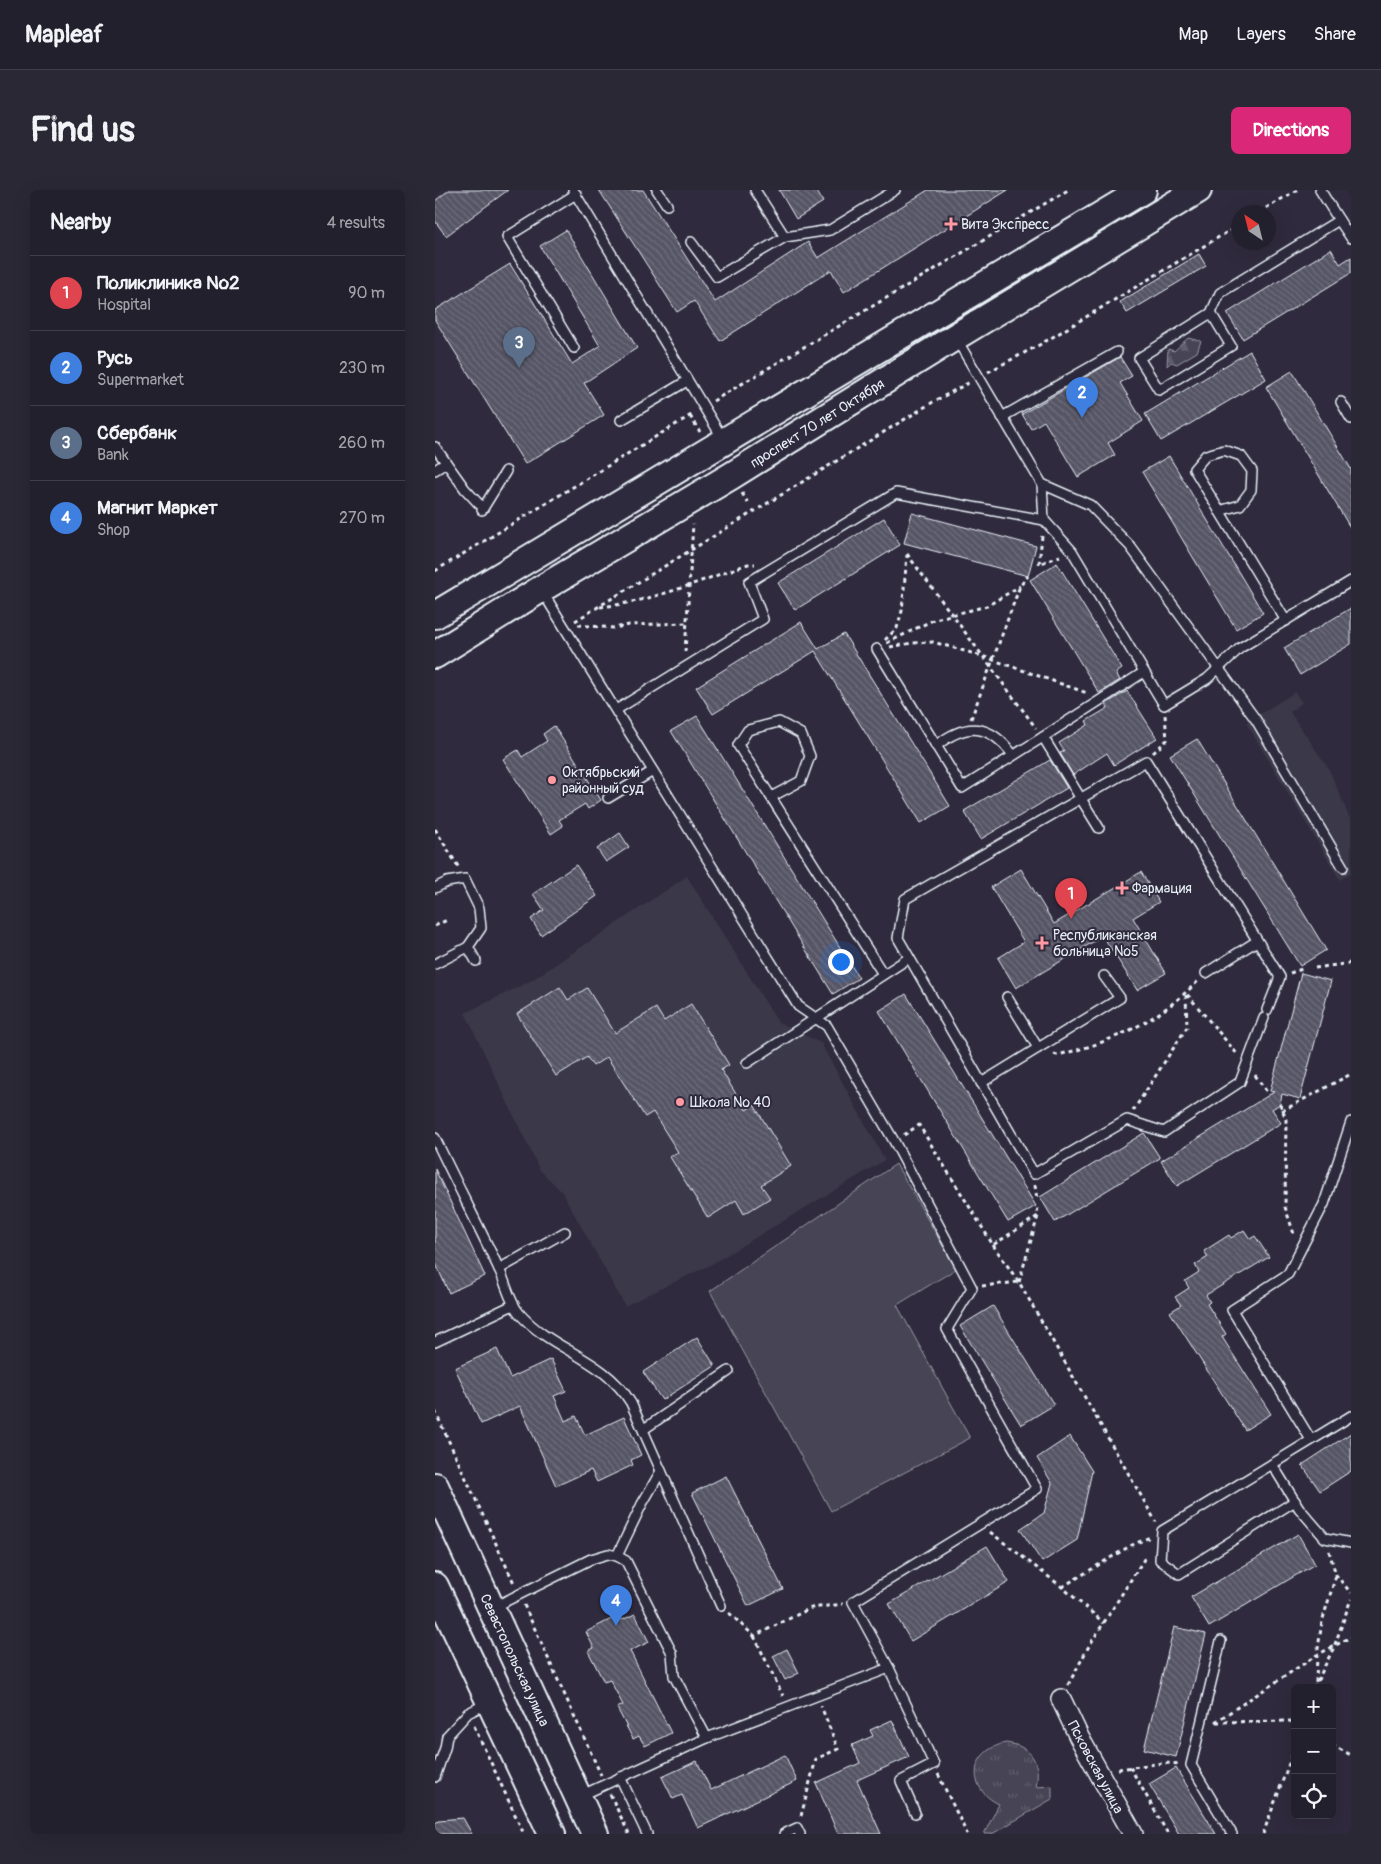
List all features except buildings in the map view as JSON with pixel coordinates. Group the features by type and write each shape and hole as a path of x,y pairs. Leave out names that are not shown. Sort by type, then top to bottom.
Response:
{"main road":[{"path":"435,615 1143,190"},
{"name":"проспект 70 лет Октября","path":"435,655 1199,190"},
{"path":"939,313 955,337"},
{"path":"724,441 742,469"},
{"path":"516,565 541,589"},
{"name":"Севастопольская улица","path":"435,1486 595,1834"},
{"path":"435,1586 552,1834"}],"street":[{"name":"Псковская улица","path":"1061,1699 1133,1834"}],"lane":[{"path":"657,190 667,205"},
{"path":"755,190 785,237"},
{"path":"691,242 717,277 785,237 830,230 895,190"},
{"path":"1320,190 1351,238"},
{"path":"574,348 507,237 574,192 724,441"},
{"path":"1211,313 1231,346 1159,390 1139,358 1211,313 1220,293 1339,220"},
{"path":"955,337 1042,484 1044,520"},
{"path":"1002,417 1117,352"},
{"path":"621,420 687,381"},
{"path":"1341,402 1351,420"},
{"path":"435,447 481,507 506,471"},
{"path":"1219,511 1240,505 1251,490 1251,471 1241,456 1224,450 1206,455 1194,469 1219,511 1286,621"},
{"path":"435,470 447,463"},
{"path":"1042,484 1090,505 1130,546 1256,720 1343,867"},
{"path":"615,710 763,619 749,582 896,493 1044,520 1072,551 1164,705 1207,680 1240,648 1351,581"},
{"path":"541,589 799,1006 827,1026 894,1141 972,1288 947,1330 1037,1489 853,1602 889,1668 933,1764 901,1781 915,1813"},
{"path":"877,649 962,788 1144,672"},
{"path":"771,797 801,781 809,756 801,734 779,722 748,730 737,745 883,974"},
{"path":"936,746 951,734 968,729 987,731 1003,741 1013,755"},
{"path":"1043,737 1099,828"},
{"path":"1146,761 1280,977 1240,1082 1164,1132 1127,1120 1034,1174 898,938 905,899 1146,761"},
{"path":"608,798 653,771"},
{"path":"435,888 447,882 465,879 479,908 481,928 468,948 435,964"},
{"path":"1206,973 1257,941"},
{"path":"468,948 476,961"},
{"path":"747,1062 909,958"},
{"path":"981,1083 1120,998 1104,976"},
{"path":"1007,997 1038,1048"},
{"path":"1311,1440 1232,1310 1287,1274 1324,1204 1351,1122"},
{"path":"435,1138 499,1269 513,1305 531,1325 602,1370 623,1390 631,1403 721,1606"},
{"path":"499,1269 565,1232"},
{"path":"435,1342 513,1305"},
{"path":"644,1429 729,1371"},
{"path":"1295,1501 1179,1574 1160,1560 1162,1531 1351,1416"},
{"path":"1272,1464 1299,1508 1325,1538 1351,1543"},
{"path":"617,1556 642,1504 661,1471"},
{"path":"491,1608 591,1559 608,1554 626,1561 671,1653 674,1676 707,1738"},
{"path":"1221,1642 1191,1765 1232,1834"},
{"path":"578,1797 707,1738 889,1668"},
{"path":"435,1777 447,1736 468,1713 490,1702"},
{"path":"620,1777 647,1834"},
{"path":"784,1834 799,1831"}],"path":[{"path":"435,571 703,407 1068,190"},
{"path":"1271,205 1297,190"},
{"path":"687,623 629,625 614,628 570,624 933,402 1041,344 1231,230"},
{"path":"1044,520 1039,564 1072,551"},
{"path":"684,668 693,523"},
{"path":"877,649 897,628 902,611 907,554 1043,737"},
{"path":"597,608 626,604 689,585 748,564 779,564"},
{"path":"968,729 1020,586 1028,576"},
{"path":"877,649 935,619 987,606 1020,586"},
{"path":"877,649 912,643 933,642 982,656 1087,693"},
{"path":"1146,761 1167,740 1164,705"},
{"path":"435,829 465,879"},
{"path":"435,926 447,920"},
{"path":"1315,968 1351,963"},
{"path":"1038,1048 1057,1055 1083,1049 1132,1030 1168,1008 1186,994 1206,973"},
{"path":"1186,994 1221,1037 1247,1064 1269,1095"},
{"path":"1127,1120 1187,1027 1186,994"},
{"path":"1282,1111 1351,1074"},
{"path":"1280,1104 1286,1119 1285,1208 1299,1252"},
{"path":"894,1141 919,1125 993,1245 1019,1282 1162,1531"},
{"path":"1019,1282 1038,1216 1037,1205"},
{"path":"993,1245 1038,1216"},
{"path":"972,1288 1019,1282"},
{"path":"435,1411 629,1834"},
{"path":"980,1524 1063,1588 1104,1623"},
{"path":"1063,1588 1130,1546 1162,1531"},
{"path":"1061,1699 1104,1623 1162,1531"},
{"path":"1325,1538 1336,1575 1351,1593"},
{"path":"1316,1682 1317,1655 1322,1622 1336,1575"},
{"path":"1316,1682 1334,1647 1351,1599"},
{"path":"754,1636 811,1608 853,1602"},
{"path":"721,1606 754,1636 788,1706"},
{"path":"1215,1722 1317,1655 1351,1637"},
{"path":"799,1831 816,1759 837,1748 817,1695"},
{"path":"1202,1722 1291,1722"},
{"path":"1336,1747 1351,1755"},
{"path":"1263,1834 1291,1758"},
{"path":"1099,1772 1163,1763 1191,1765"},
{"path":"933,1764 967,1834"},
{"path":"1131,1767 1168,1834"}],"shaded area":[{"path":"1295,692 1302,703 1290,712 1329,769 1351,821 1351,873 1340,880 1246,723"},
{"name":"Школа № 40","path":"687,876 778,1022 821,1043 885,1160 710,1265 625,1306 562,1192 539,1169 465,1013 532,980"}],"green space":[{"path":"1188,338 1201,341 1197,352 1177,364 1171,362 1167,366 1168,349 1174,351"},
{"path":"896,1164 956,1269 897,1305 970,1438 831,1511 710,1291"},
{"path":"1006,1743 1022,1748 1033,1757 1037,1770 1036,1787 1052,1786 1052,1799 992,1834 984,1834 999,1804 988,1797 981,1789 977,1780 976,1770 979,1761 985,1753 994,1747"}],"place":[{"name":"Вита Экспресс","path":"951,224"},
{"name":"Сбербанк","path":"519,368"},
{"name":"Русь","path":"1082,418"},
{"name":"Октябрьский районный суд","path":"552,780"},
{"name":"Фармация","path":"1122,888"},
{"name":"Поликлиника №2","path":"1071,919"},
{"name":"Республиканская больница №5","path":"1042,943"},
{"name":"Школа № 40","path":"680,1102"},
{"name":"Магнит Маркет","path":"616,1626"}]}
